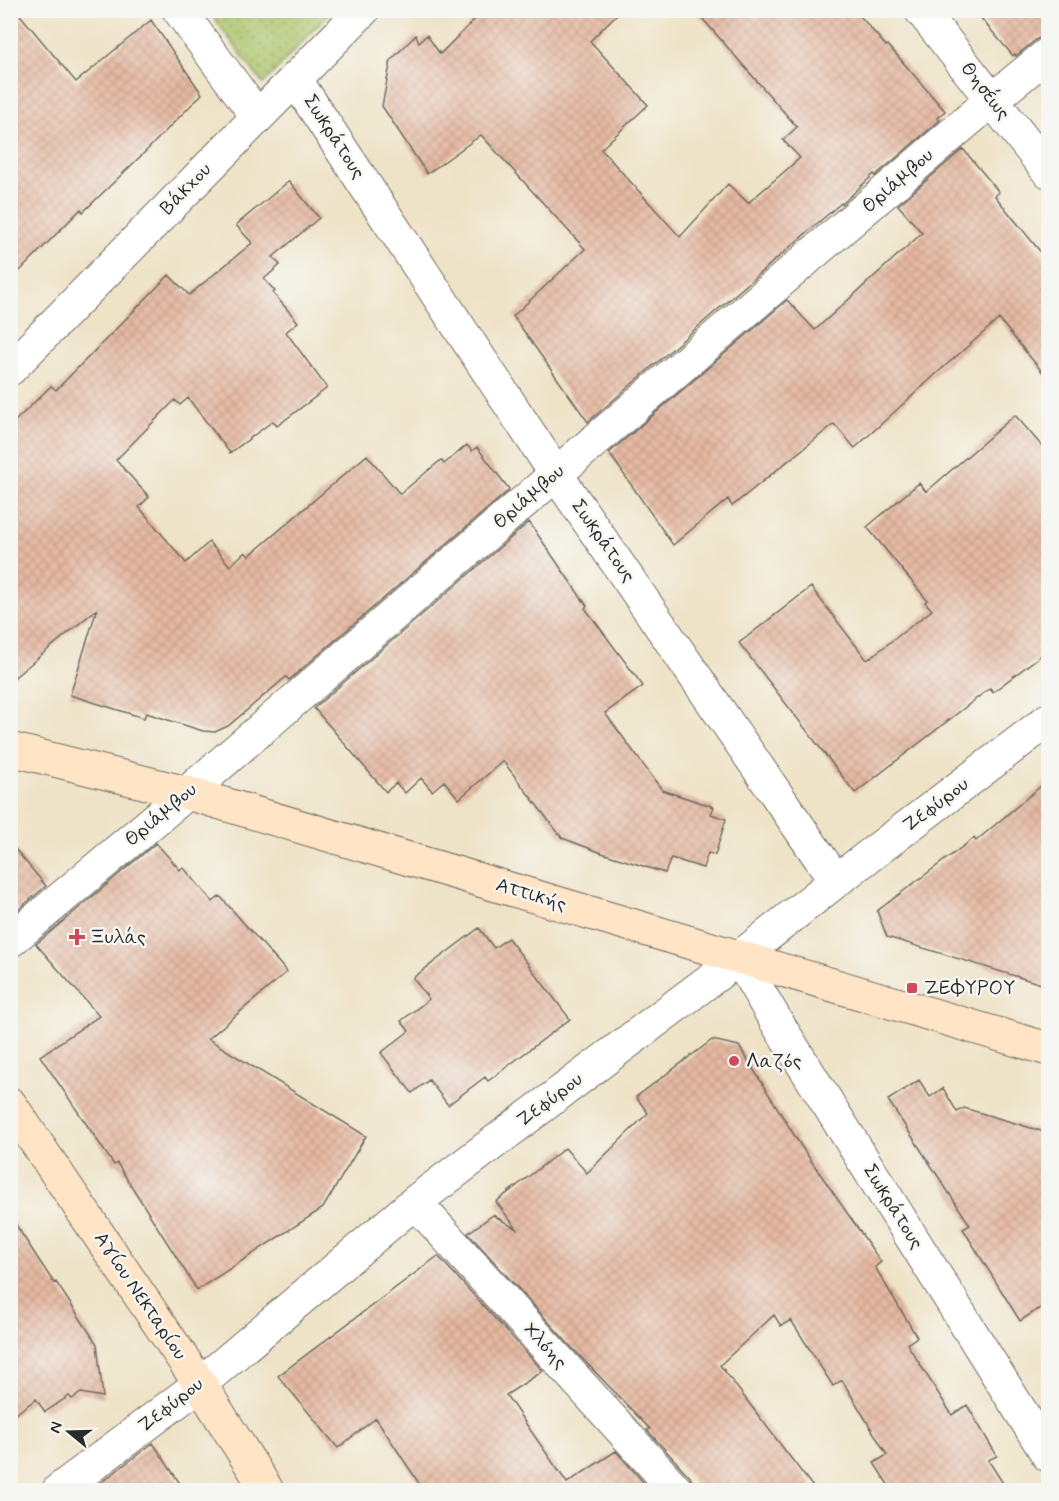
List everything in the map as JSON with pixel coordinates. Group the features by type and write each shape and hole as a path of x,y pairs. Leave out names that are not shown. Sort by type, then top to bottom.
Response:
{"street":[{"path":"179,10 257,116"},
{"name":"Θησέως","path":"921,10 1048,171"},
{"name":"Βάκχου","path":"10,369 295,79 356,13"},
{"name":"Θριάμβου","path":"10,941 187,793 1048,54"},
{"name":"Σωκράτους","path":"295,79 556,474 836,881"},
{"name":"Ζεφύρου","path":"59,1491 200,1384 415,1202 739,958 836,881 1048,720"},
{"name":"Αττικής","path":"10,749 187,793 1048,1049"},
{"name":"Σωκράτους","path":"739,958 776,1021 1048,1455"},
{"name":"Αγίου Νεκταρίου","path":"10,1104 200,1384 267,1491"},
{"name":"Χλόης","path":"415,1202 676,1491"}],"green space":[{"path":"209,11 328,11 329,13 263,84"}],"building":[{"path":"10,10 16,10 76,82 151,20 202,94 83,212 81,209 10,281"},
{"path":"484,10 621,10 590,41 648,105 601,149 680,237 728,184 748,203 800,158 783,140 797,127 695,10 855,10 945,111 937,118 940,120 875,176 874,174 588,422 513,316 585,249 481,135 427,174 382,106 391,60 416,35 419,42 427,35 440,54"},
{"path":"974,10 1048,10 1048,36 1037,39 1013,56"},
{"path":"963,149 999,192 995,196 1048,261 1048,379 999,319 855,448 834,424 732,506 728,499 673,545 609,453 787,300 815,330 922,233 898,205"},
{"path":"289,181 319,218 273,257 280,265 264,279 298,322 286,332 327,388 277,426 273,421 230,453 188,398 180,405 175,400 116,460 149,497 139,507 186,563 209,542 230,566 245,552 249,556 367,455 400,494 441,460 444,464 467,445 472,451 477,447 509,489 508,491 289,680 286,677 228,726 215,732 203,731 146,713 144,718 70,695 97,609 10,681 10,426 51,386 56,390 169,275 189,295 252,243 236,225"},
{"path":"1015,415 1048,453 1048,650 993,692 990,688 855,793 739,643 811,587 867,660 932,610 925,602 927,600 867,527 919,483 926,492"},
{"path":"529,522 587,606 585,608 643,686 605,713 662,790 714,807 711,814 726,819 715,855 708,853 703,868 671,858 665,873 562,838 503,761 459,799 444,781 432,791 421,778 405,793 396,783 386,792 314,708"},
{"path":"1048,780 1048,986 887,937 877,911 974,838 976,841"},
{"path":"10,843 46,886 11,916 10,915"},
{"path":"156,843 180,870 183,867 213,902 220,896 287,972 208,1039 366,1136 323,1208 197,1290 117,1163 114,1165 40,1056 99,1016 36,944"},
{"path":"479,928 494,948 508,938 570,1019 488,1081 485,1077 448,1105 429,1080 412,1093 381,1053 409,1031 401,1021 429,999 413,978"},
{"path":"712,1040 739,1046 801,1146 881,1262 875,1267 917,1337 907,1344 952,1415 967,1405 997,1456 988,1460 1008,1491 892,1491 874,1463 887,1455 842,1380 833,1386 791,1320 781,1326 774,1315 720,1365 816,1491 694,1491 690,1477 647,1430 650,1429 574,1350 468,1233 493,1215 518,1230 496,1202 565,1148 587,1173 648,1113 636,1097"},
{"path":"919,1080 930,1097 943,1088 957,1112 964,1108 1048,1133 1048,1303 1020,1321 963,1229 970,1225 888,1100"},
{"path":"10,1216 97,1344 103,1397 81,1393 72,1399 69,1396 45,1412 36,1399 10,1418"},
{"path":"438,1256 543,1371 506,1395 567,1483 616,1451 651,1491 424,1491 376,1418 338,1448 278,1376"},
{"path":"153,1443 185,1491 90,1491"}],"place":[{"name":"Ξυλάς","path":"77,937"},
{"name":"ΖΕΦΥΡΟΥ","path":"912,988"},
{"name":"Λαζός","path":"734,1061"}]}
